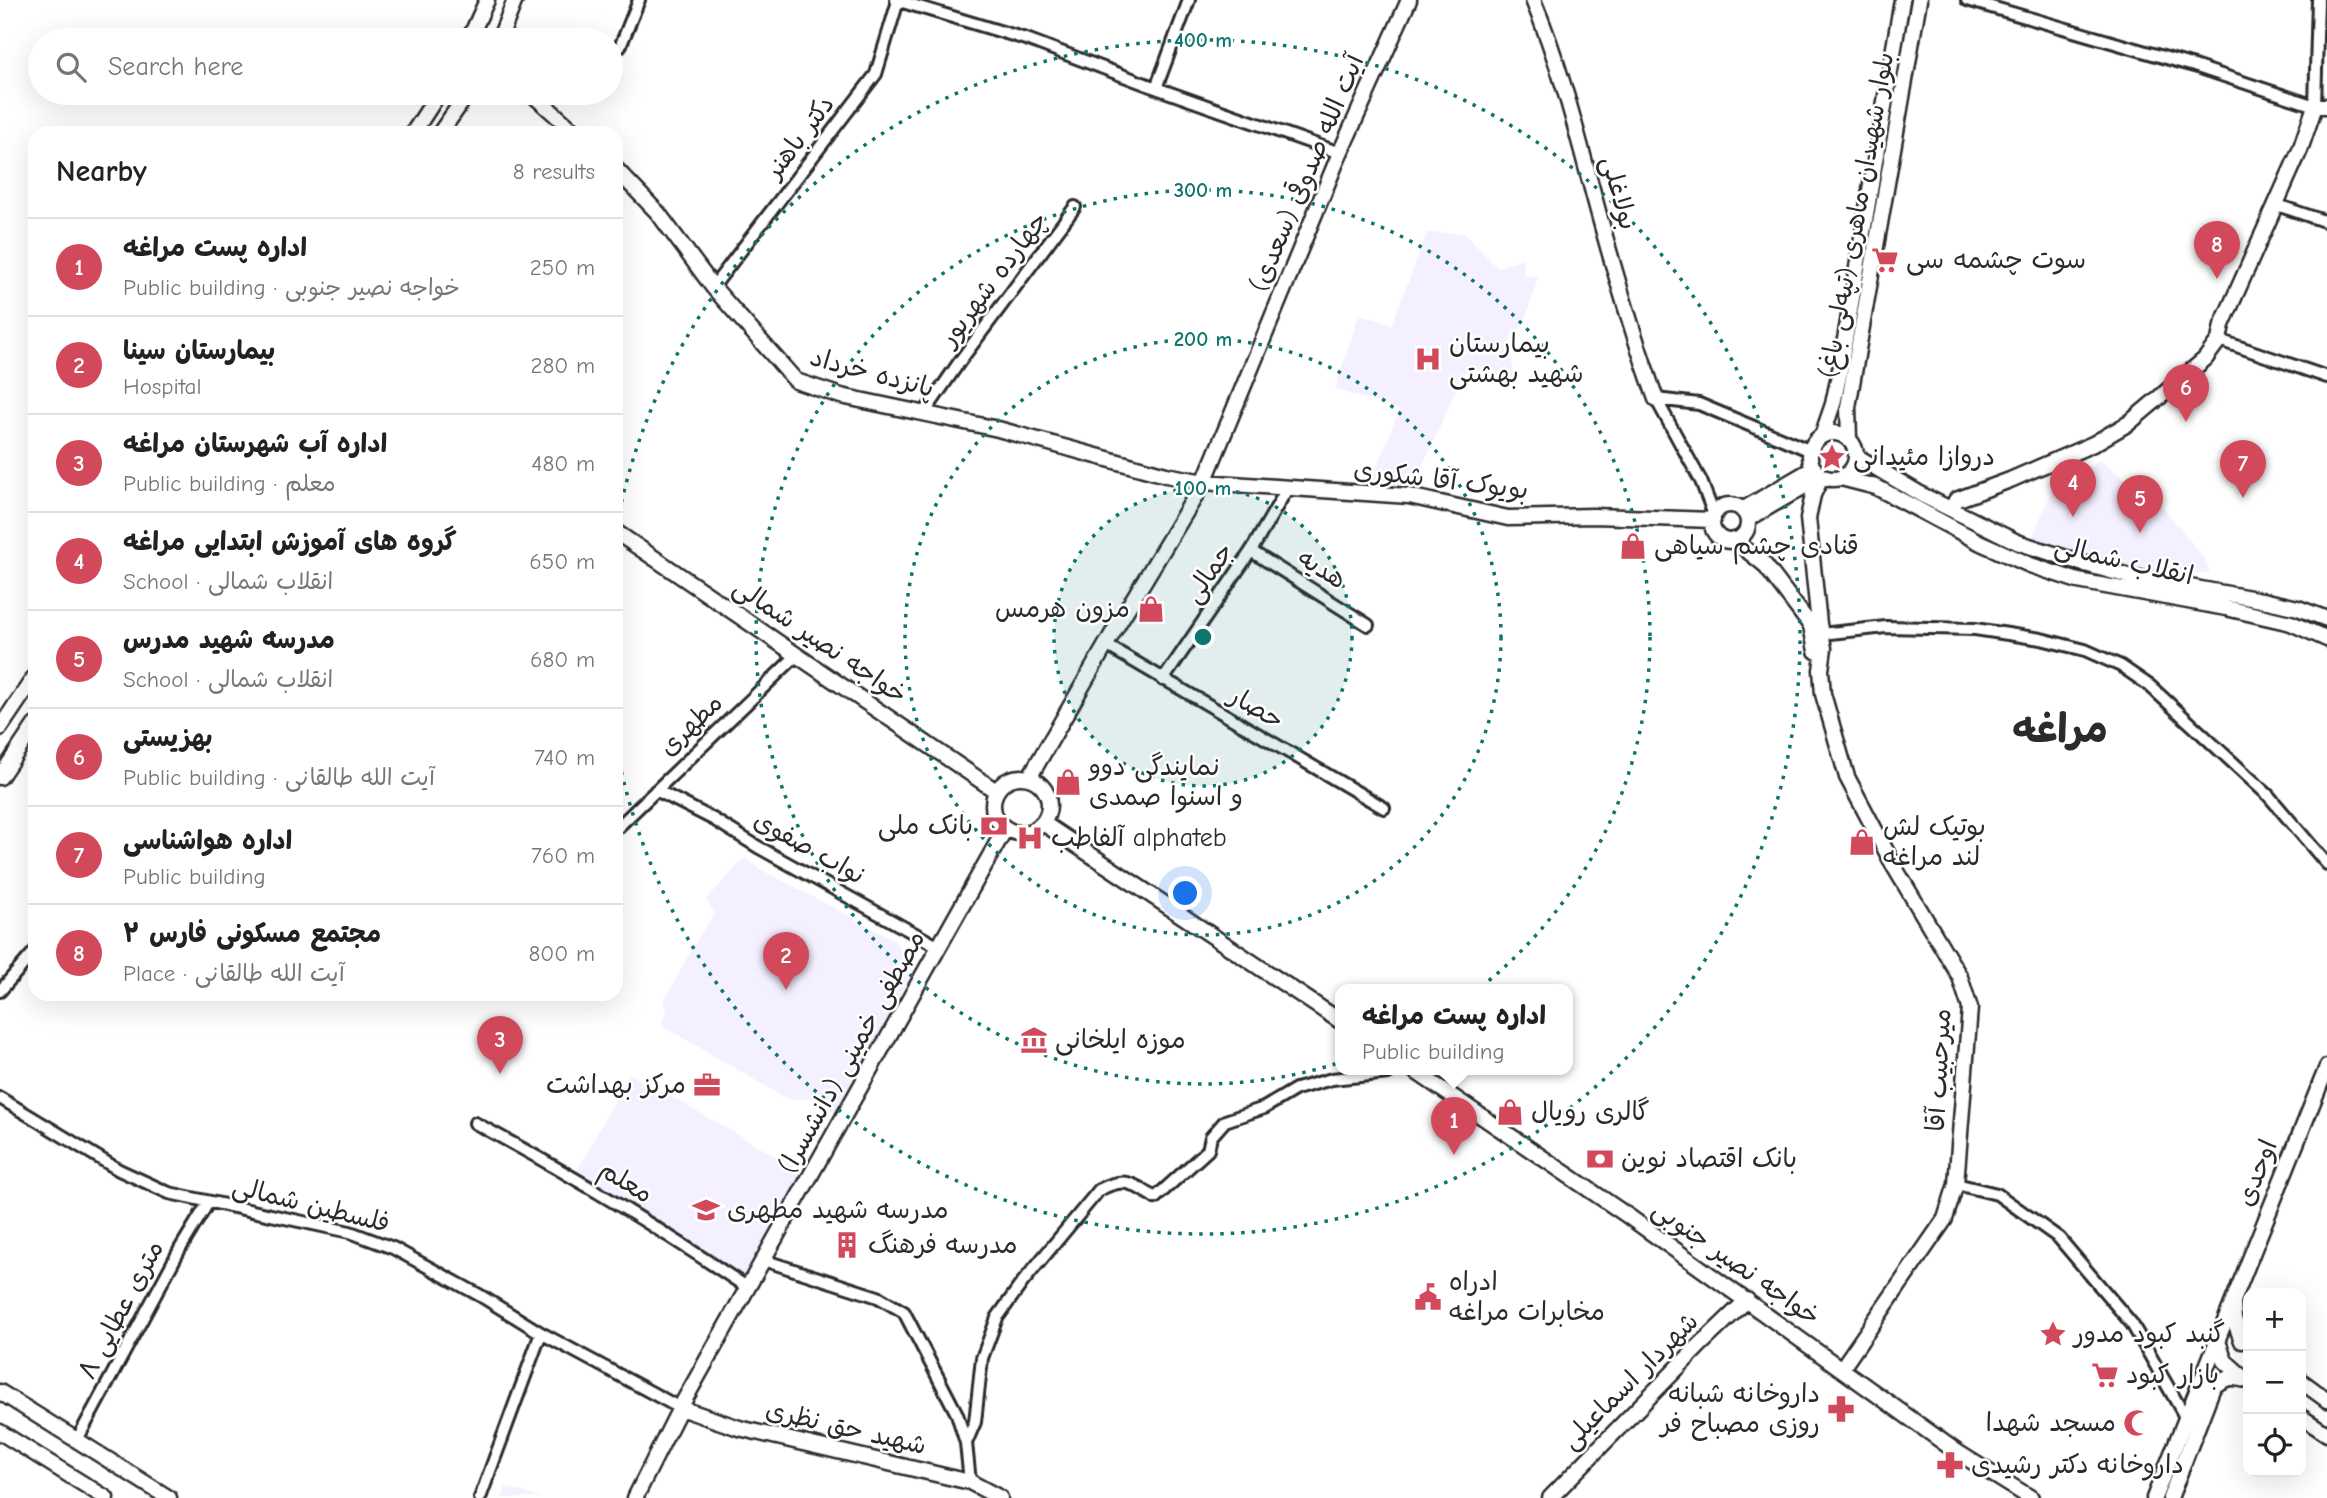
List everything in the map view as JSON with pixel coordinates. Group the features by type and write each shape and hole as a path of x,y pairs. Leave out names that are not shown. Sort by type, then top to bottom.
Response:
{"street":[{"path":"474,28 486,0"},
{"path":"504,28 515,0"},
{"path":"623,40 639,0"},
{"path":"897,0 922,4 1029,40 1340,153"},
{"name":"دکتر باهنر","path":"713,287 876,74 897,0"},
{"path":"1156,88 1189,0"},
{"name":"آیت الله صدوقی (سعدی)","path":"1029,778 1205,482 1340,153 1409,0"},
{"name":"بولاغلی","path":"1533,0 1552,44 1566,88 1634,340 1656,400 1701,481 1714,518"},
{"name":"بلوار شهیدان ماهری (تپه‌لی باغ)","path":"1822,436 1833,404 1902,0"},
{"name":"بلوار شهیدان ماهری (تپه‌لی باغ)","path":"1849,439 1848,408 1919,0"},
{"path":"1967,0 2321,106"},
{"path":"1952,509 1956,500 2093,444 2129,423 2205,359 2219,340 2222,325 2321,106 2318,0"},
{"path":"417,126 431,105"},
{"path":"445,126 460,105"},
{"path":"544,105 568,126"},
{"name":"پانزده خرداد","path":"623,176 658,213 713,287 796,381 841,396 998,429 1154,472 1205,482"},
{"path":"2277,205 2327,222"},
{"name":"چهارده شهریور","path":"925,412 1075,207"},
{"path":"2219,340 2327,377"},
{"path":"1656,400 1699,404 1811,452"},
{"path":"1836,433 1849,439 1856,450 1852,470 1840,478 1831,479 1818,472 1811,452 1822,436 1836,433"},
{"name":"انقلاب شمالی","path":"1856,456 1884,474 2017,542 2085,565 2298,608 2327,620"},
{"path":"1745,514 1818,472"},
{"name":"میرحبیب آقا","path":"1818,472 1808,518 1822,694 1847,776 1895,868 1960,977 1970,1008 1956,1184 1945,1219 1842,1368"},
{"name":"انقلاب شمالی","path":"1840,478 1876,487 1981,543 2030,565 2078,582 2226,608 2291,623 2327,639"},
{"name":"بویوک آقا شکوری","path":"1205,482 1409,496 1508,518 1714,518"},
{"name":"جمالی","path":"1163,680 1251,551 1287,489"},
{"path":"1727,506 1745,514 1744,535 1734,540 1718,536 1713,526 1714,518 1727,506"},
{"name":"خواجه نصیر شمالی","path":"623,537 996,791"},
{"path":"1734,540 1764,564 1818,637 1886,627 1975,629 2041,639 2084,650 2121,666 2150,685 2269,796 2327,864"},
{"name":"هدیه","path":"1251,551 1368,625"},
{"name":"حصار","path":"1106,645 1384,808"},
{"name":"مطهری","path":"623,821 797,655"},
{"path":"0,728 28,686"},
{"path":"0,776 28,735"},
{"path":"1029,778 1044,790 1048,799 1047,816 1037,829 1021,834 1005,829 995,816 993,799 996,791 1007,781 1029,778"},
{"name":"نواب صفوی","path":"656,790 713,819 758,847 939,947"},
{"path":"1043,823 1335,1018"},
{"name":"مصطفی خمینی (دانشسرا)","path":"635,1498 680,1408 1005,829"},
{"path":"0,992 28,959"},
{"name":"اوحدی","path":"2154,1498 2327,1067"},
{"path":"966,1443 975,1422 982,1358 997,1318 1022,1283 1100,1190 1115,1182 1127,1182 1155,1198 1208,1150 1211,1137 1225,1121 1264,1108 1296,1089 1332,1079 1369,1075"},
{"name":"خواجه نصیر جنوبی","path":"1421,1075 1747,1300 1957,1452 2031,1498"},
{"name":"فلسطین شمالی","path":"0,1098 119,1170 169,1193 350,1233 393,1248 481,1296 541,1333 680,1408"},
{"name":"معلم","path":"475,1123 558,1167 748,1288"},
{"path":"1956,1184 1997,1194 2059,1238 2132,1324 2185,1420"},
{"name":"۸ متری عطایی","path":"77,1440 180,1249 208,1203"},
{"path":"763,1260 878,1297 904,1312 957,1414 966,1443 970,1482"},
{"path":"2233,1298 2234,1319 2243,1339"},
{"name":"شهردار اسماعیلی","path":"1550,1498 1747,1300"},
{"path":"480,1498 541,1333"},
{"path":"2243,1343 2216,1346 2225,1361 2243,1377"},
{"path":"2170,1498 2213,1387 2223,1378 2243,1379"},
{"path":"2306,1384 2327,1399"},
{"path":"0,1392 169,1498"},
{"name":"شهید حق نظری","path":"680,1408 750,1431 970,1482 1000,1498"},
{"path":"2306,1420 2327,1434"},
{"path":"0,1432 106,1498"}],"shaded area":[{"name":"بیمارستان شهید بهشتی","path":"1427,233 1465,233 1497,268 1522,258 1524,275 1538,277 1523,328 1513,329 1510,346 1515,379 1464,372 1409,496 1369,489 1399,410 1335,389 1359,314 1392,324"},
{"path":"2075,458 2089,468 2099,460 2164,508 2203,557 2210,573 2131,573 2029,546 2062,466"},
{"path":"745,858 760,869 894,940 906,959 909,977 837,1114 812,1098 789,1100 661,1025 668,1008 663,1003 699,936 715,914 706,900"},
{"name":"مدرسه شهید مطهری","path":"629,1073 802,1171 748,1288 574,1177"},
{"path":"506,1487 541,1498 502,1498"}],"place":[{"name":"سوت چشمه سی","path":"1885,260"},
{"name":"مجتمع مسکونی فارس ۲","path":"2217,279"},
{"name":"بیمارستان شهید بهشتی","path":"1428,359"},
{"name":"بهزیستی","path":"2186,422"},
{"name":"دروازا مئیدانی","path":"1832,457"},
{"name":"اداره هواشناسی","path":"2243,498"},
{"name":"گروه های آموزش ابتدایی مراغه","path":"2073,517"},
{"name":"مدرسه شهید مدرس","path":"2140,533"},
{"name":"قنادی چشم سیاهی","path":"1633,546"},
{"name":"مزون هرمس","path":"1151,609"},
{"name":"نمایندگی دوو و اسنوا صمدی","path":"1068,782"},
{"name":"بانک ملی","path":"994,826"},
{"name":"آلفاطب alphateb","path":"1030,838"},
{"name":"بوتیک لش لند مراغه","path":"1862,842"},
{"name":"بیمارستان سینا","path":"786,990"},
{"name":"موزه ایلخانی","path":"1034,1040"},
{"name":"اداره آب شهرستان مراغه","path":"500,1074"},
{"name":"مرکز بهداشت","path":"707,1085"},
{"name":"گالری رویال","path":"1510,1112"},
{"name":"اداره پست مراغه","path":"1454,1155"},
{"name":"بانک اقتصاد نوین","path":"1600,1159"},
{"name":"مدرسه شهید مطهری","path":"706,1210"},
{"name":"مدرسه فرهنگ","path":"847,1245"},
{"name":"ادراه مخابرات مراغه","path":"1428,1297"},
{"name":"گنبد کبود مدور","path":"2053,1334"},
{"name":"بازار کبود","path":"2105,1375"},
{"name":"داروخانه شبانه روزی مصباح فر","path":"1841,1409"},
{"name":"مسجد شهدا","path":"2137,1423"},
{"name":"داروخانه دکتر رشیدی","path":"1950,1465"}],"district":[{"name":"مراغه","path":"2060,729"}]}
